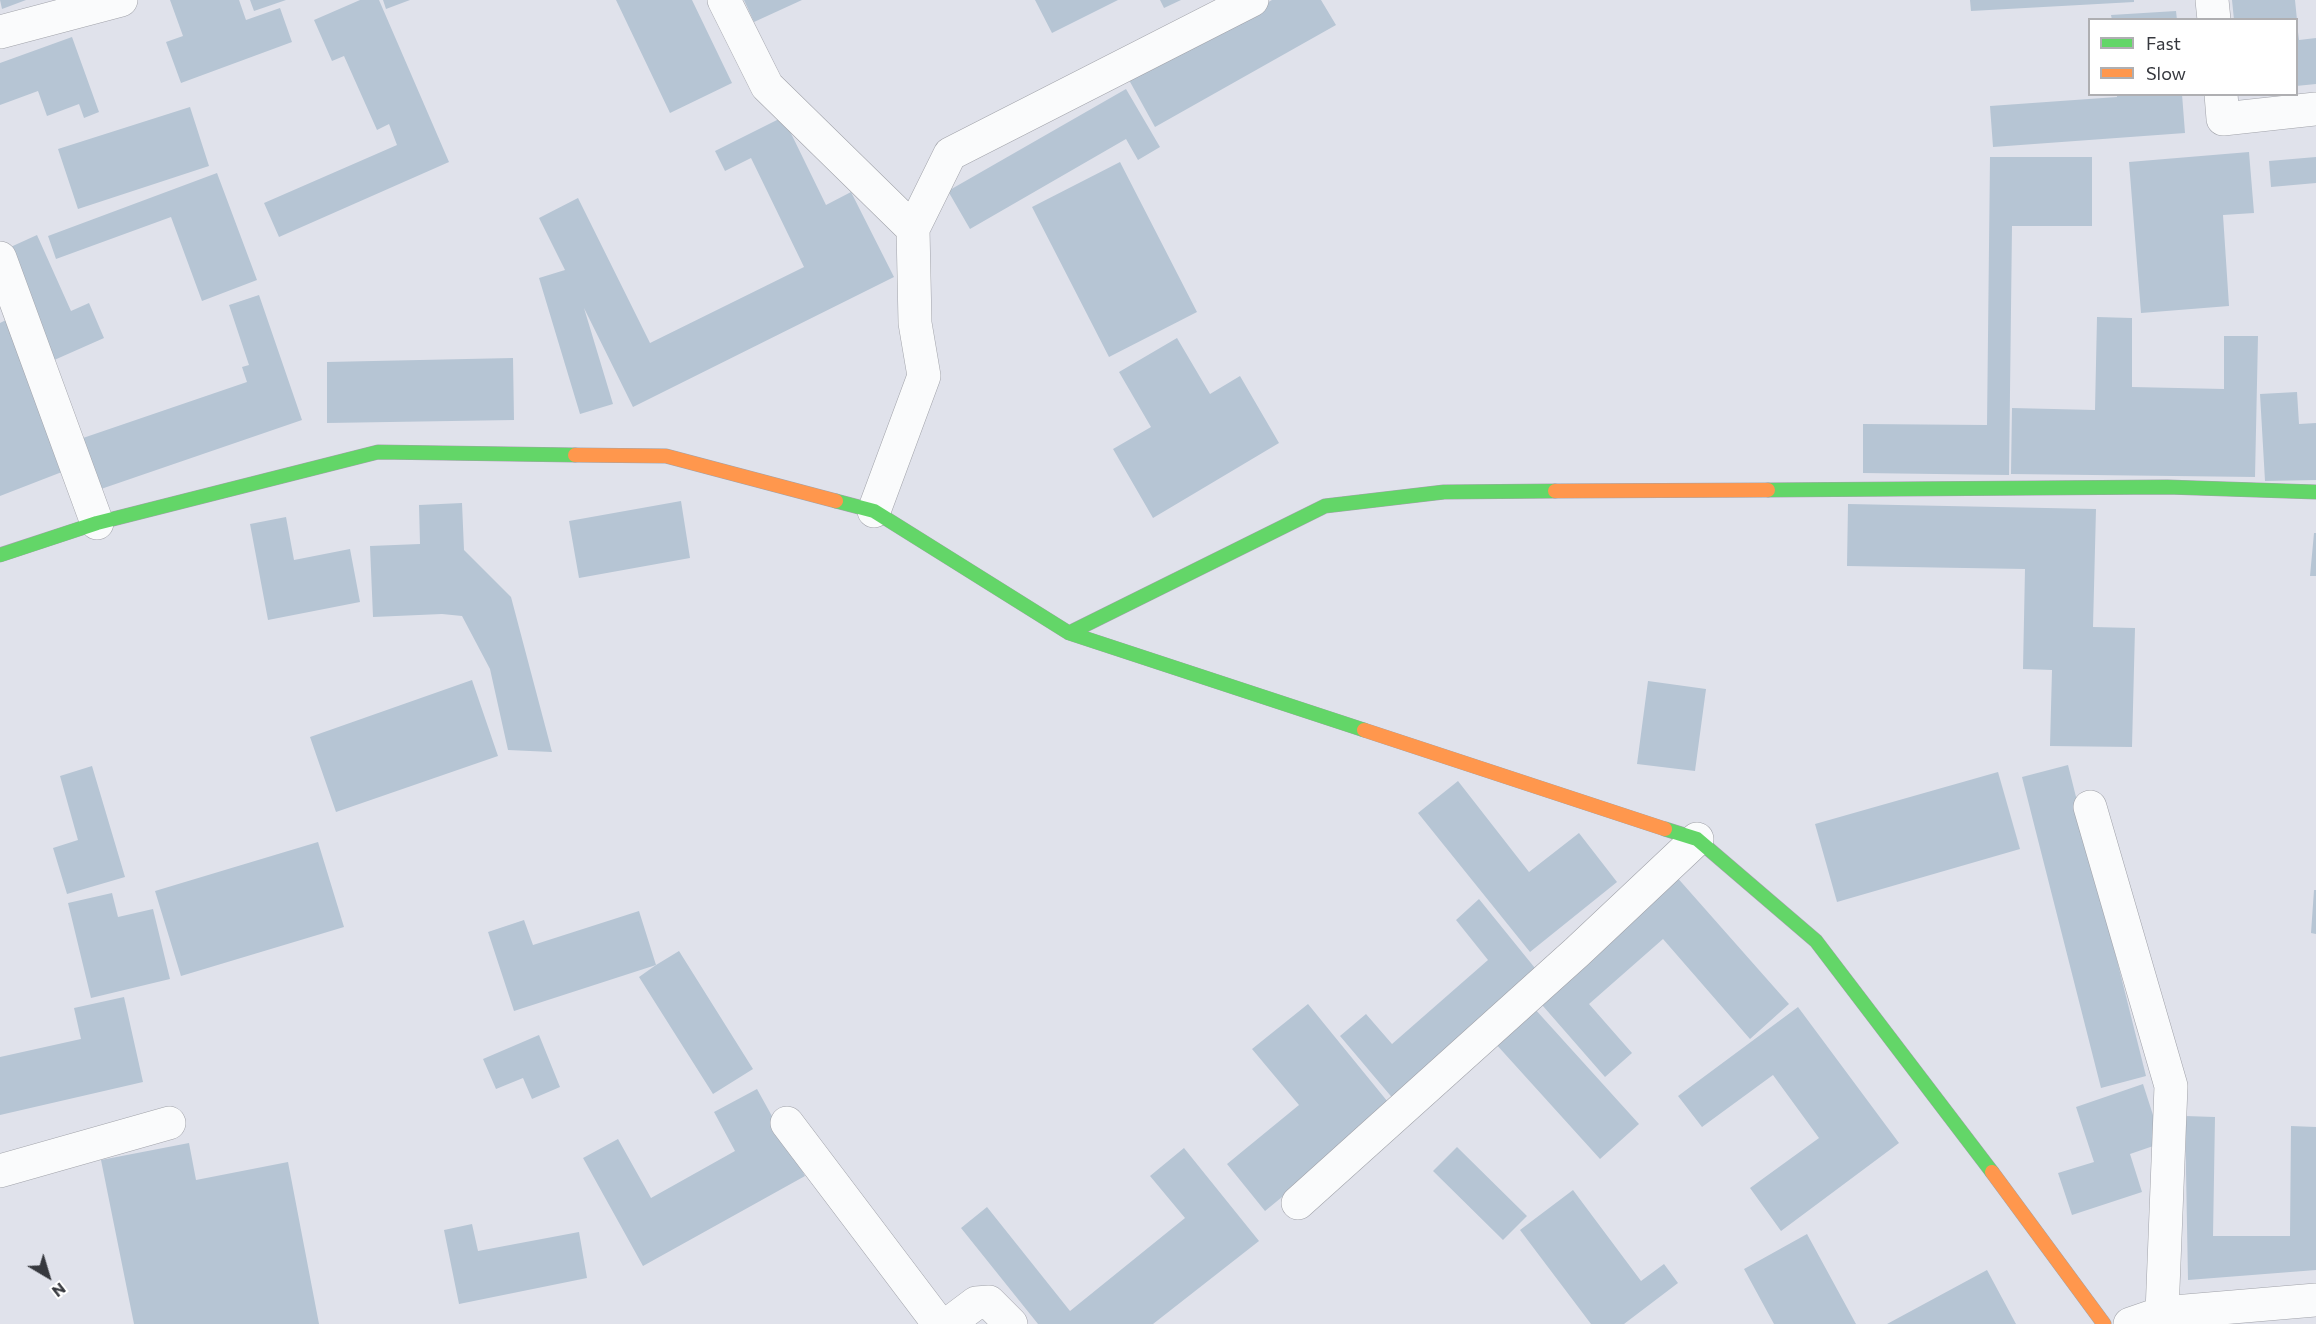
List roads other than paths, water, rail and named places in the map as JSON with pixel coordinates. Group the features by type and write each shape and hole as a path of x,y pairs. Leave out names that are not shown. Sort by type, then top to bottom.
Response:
{"street":[{"path":"0,32 121,0"},
{"path":"724,0 767,86 913,229"},
{"path":"874,512 924,376 915,323 913,229 950,154 1252,0"},
{"path":"2212,0 2214,18"},
{"path":"2221,96 2223,119 2316,109"},
{"path":"0,258 97,523"},
{"path":"0,555 97,523 378,452 666,456 874,512 1070,633 1697,839 1816,941 1913,1065 2104,1324"},
{"path":"1070,633 1325,506 1444,492 2167,487 2316,492"},
{"path":"2090,807 2170,1086 2163,1313"},
{"path":"1298,1203 1569,960 1697,839"},
{"path":"0,1171 169,1123"},
{"path":"787,1123 939,1324"},
{"path":"2130,1324 2163,1313 2316,1300"},
{"path":"948,1324 976,1303 989,1302 1011,1324"}]}
